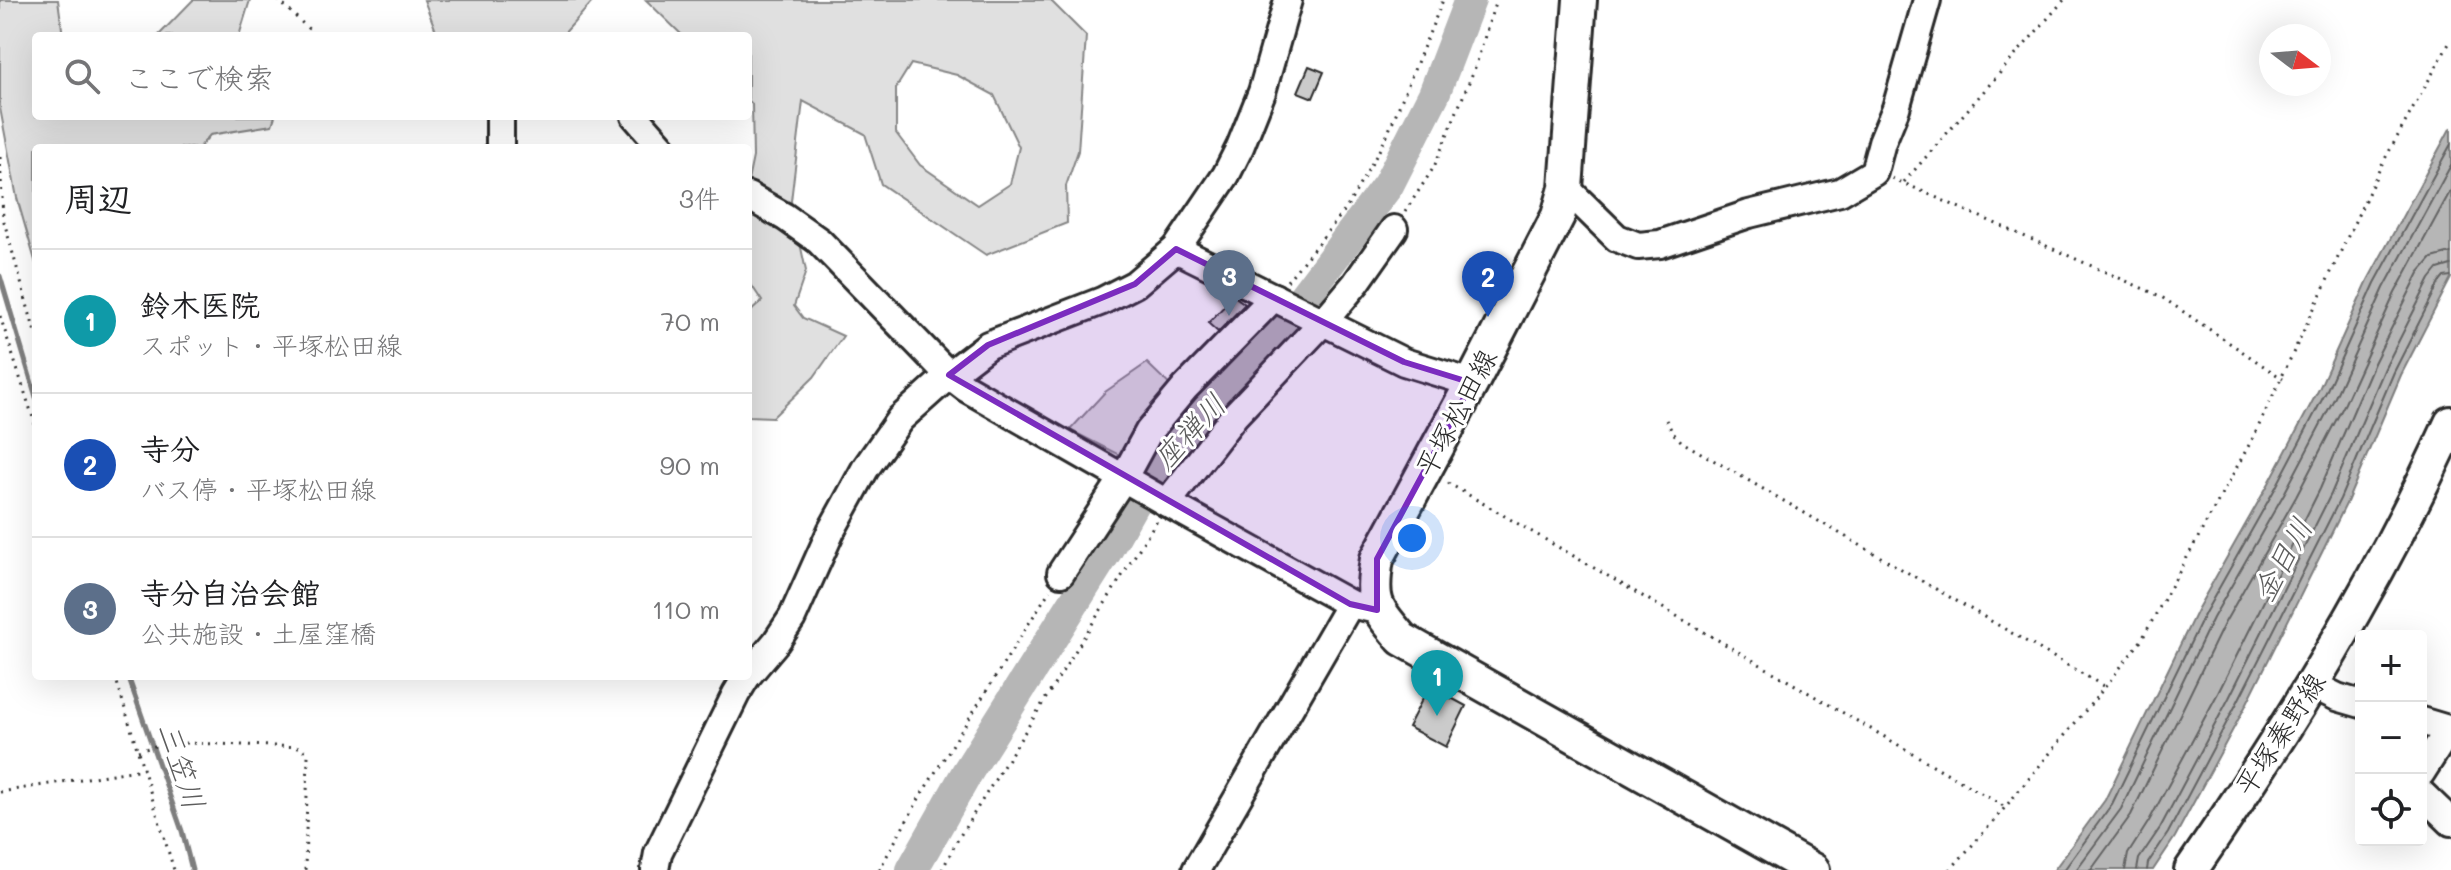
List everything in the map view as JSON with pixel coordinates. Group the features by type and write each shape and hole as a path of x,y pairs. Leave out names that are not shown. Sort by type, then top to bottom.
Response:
{"main road":[{"name":"平塚松田線","path":"1364,607 1373,586 1377,559 1558,216 1566,188 1580,0"},
{"name":"平塚秦野線","path":"2191,870 2313,685 2369,589 2448,438"},
{"path":"1364,607 1402,639 1813,870"}],"street":[{"path":"752,670 792,618 831,531 865,469 900,419 988,345 1102,301 1135,284 1176,249 1226,175 1240,147 1262,92 1288,0"},
{"path":"1566,188 1617,238 1638,246 1660,244 1749,214 1840,192 1874,172 1927,0"},
{"path":"500,120 500,144"},
{"path":"638,120 658,144"},
{"path":"752,198 819,241 949,375 966,388 1167,503 1364,607 1196,870"},
{"path":"1167,503 1235,415 1356,283 1394,229"},
{"path":"1176,249 1404,362 1472,383"},
{"path":"1061,573 1124,477 1149,431 1185,388 1274,297"},
{"path":"655,870 658,853 745,680"},
{"path":"2313,685 2355,702"},
{"path":"2427,723 2450,730 2427,764"},
{"path":"2427,799 2451,822"}],"path":[{"path":"278,0 312,32"},
{"path":"1274,297 1354,195 1385,140 1443,0"},
{"path":"1394,229 1434,167 1476,65 1496,0"},
{"path":"2064,0 1904,182 2160,296 2283,379"},
{"path":"1950,870 2141,641 2247,449 2283,379 2381,166 2451,40"},
{"path":"0,157 3,218 32,322"},
{"path":"0,316 32,415"},
{"path":"0,340 7,337"},
{"path":"1666,420 1682,442 2105,687"},
{"path":"1425,470 2005,807"},
{"path":"942,870 958,839 1167,503"},
{"path":"879,870 921,795 1061,573"},
{"path":"116,680 174,870"},
{"path":"138,751 162,744 302,747 308,755 305,870"},
{"path":"0,792 143,769"}],"highlighted area":[{"path":"1176,249 1404,362 1472,383 1377,559 1377,610 1350,604 949,375 988,345 1135,284"}],"shaded area":[{"path":"0,0 58,0 62,32 32,32 32,120 274,120 272,125 210,135 202,144 32,144 32,250 17,198 0,108"},
{"path":"193,0 250,0 240,32 162,32"},
{"path":"424,0 594,0 566,32 436,32"},
{"path":"646,0 1050,0 1086,36 1078,151 1066,186 1067,223 986,255 881,184 865,134 803,101 791,201 806,271 794,306 803,318 843,336 814,377 773,417 752,416 752,310 762,301 752,286 752,32 679,32","holes":["911,64 957,75 994,95 1019,147 1010,184 978,205 920,165 896,133 896,88"]},
{"path":"1147,363 1176,391 1125,458 1070,430 1105,392"}],"water":[{"name":"金目川","path":"2451,127 2451,278 2401,375 2347,502 2245,707 2175,837 2153,870 2054,870 2105,800 2197,610 2319,389 2368,280"}],"building":[{"path":"1309,66 1324,72 1313,98 1298,92"},
{"path":"1234,296 1245,304 1218,332 1208,323"},
{"path":"1429,686 1466,706 1446,747 1408,727"}],"waterway":[{"name":"座禅川","path":"912,870 968,771 1107,550 1145,482 1229,385 1253,364 1388,185 1434,94 1470,0"},
{"name":"三笠川","path":"0,276 32,384"},
{"name":"三笠川","path":"129,680 182,831 192,870"}],"place":[{"name":"寺分自治会館","path":"1229,316"},
{"name":"寺分","path":"1488,317"},
{"name":"鈴木医院","path":"1437,716"}]}
